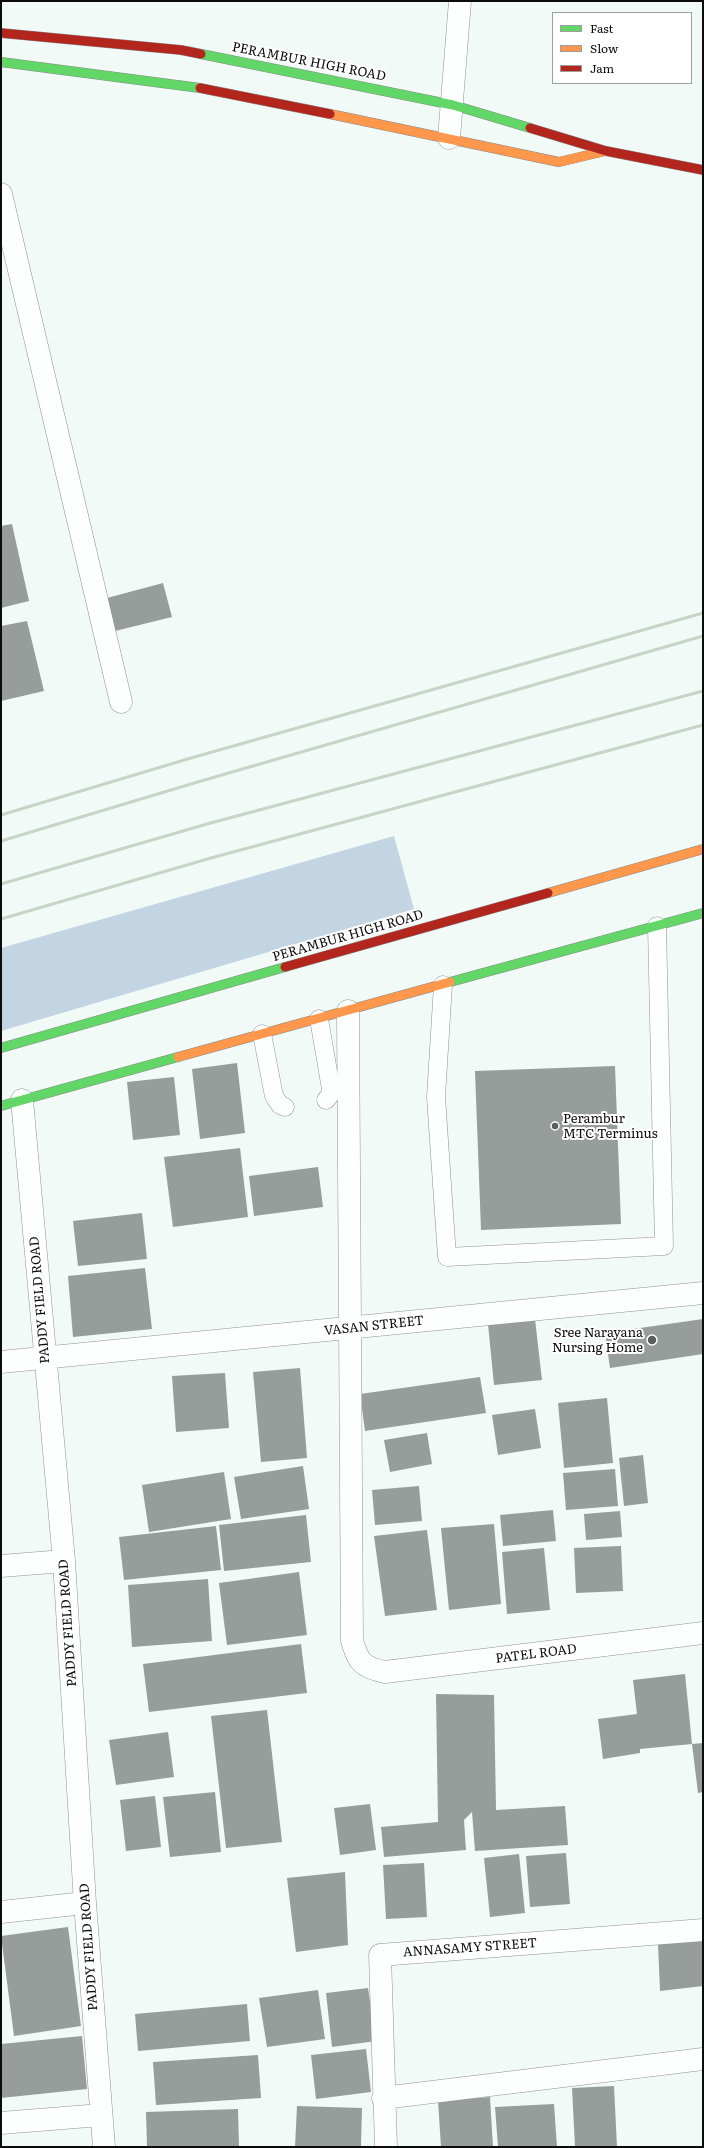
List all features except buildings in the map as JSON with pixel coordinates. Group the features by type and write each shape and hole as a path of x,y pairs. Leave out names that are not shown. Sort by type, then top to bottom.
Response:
{"main road":[{"name":"PERAMBUR HIGH ROAD","path":"1,33 181,50 453,105 606,151 703,170"},
{"name":"PERAMBUR HIGH ROAD","path":"1,62 186,85 449,138 559,162 606,151"},
{"name":"PERAMBUR HIGH ROAD","path":"1,1048 703,849"},
{"path":"1,1106 703,913"}],"street":[{"path":"449,138 453,105 460,1"},
{"path":"1,194 121,702"},
{"path":"348,1011 349,1329"},
{"name":"PADDY FIELD ROAD","path":"22,1100 64,1561 86,1903 104,2147"},
{"name":"VASAN STREET","path":"1,1362 703,1293"},
{"name":"PATEL ROAD","path":"349,1329 352,1642 357,1659 369,1669 385,1672 703,1633"},
{"path":"1,1566 64,1561"},
{"path":"1,1912 86,1903"},
{"name":"ANNASAMY STREET","path":"383,2098 380,1955 703,1930"},
{"path":"386,2147 383,2098 703,2059"},
{"path":"1,2122 101,2115"}],"lane":[{"path":"443,984 436,1097 447,1257 664,1246 657,926"},
{"path":"318,1019 331,1089 330,1095 326,1100"},
{"path":"262,1034 274,1096 280,1105 285,1107"}],"shaded area":[{"path":"394,836 414,909 1,1031 1,948"}],"railway":[{"path":"1,815 191,758 703,613"},
{"path":"1,841 201,781 703,636"},
{"path":"1,884 207,824 703,691"},
{"path":"1,919 211,858 703,725"}],"traffic: fast":[{"path":"201,54 453,105 530,128"},
{"path":"1,62 200,88"},
{"path":"450,982 703,913"},
{"path":"1,1048 285,967"},
{"path":"1,1106 178,1057"}],"traffic: slow":[{"path":"330,114 559,162 605,151"},
{"path":"548,893 703,849"},
{"path":"178,1057 450,982"}],"traffic: jam":[{"path":"1,33 181,50 201,54"},
{"path":"200,88 330,114"},
{"path":"530,128 606,151 703,170"},
{"path":"285,967 548,893"}],"place":[{"name":"Perambur MTC Terminus","path":"555,1126"},
{"name":"Sree Narayana Nursing Home","path":"652,1340"}]}
